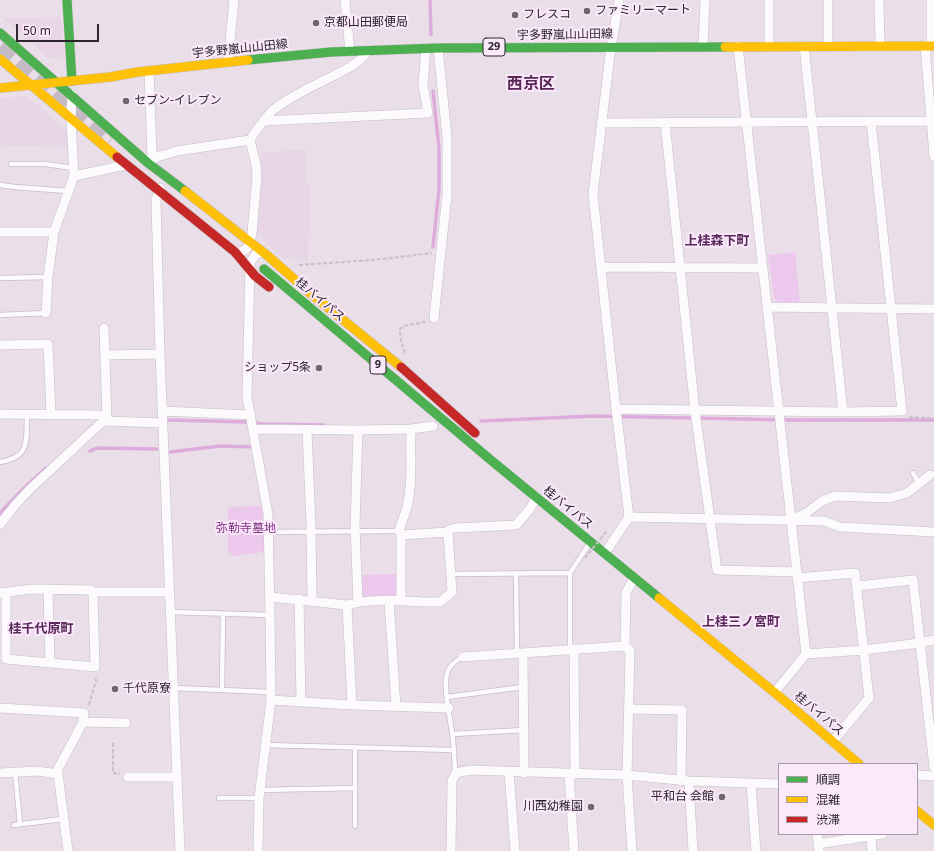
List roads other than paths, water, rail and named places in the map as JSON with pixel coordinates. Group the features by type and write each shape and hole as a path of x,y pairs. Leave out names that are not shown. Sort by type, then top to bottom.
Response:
{"main road":[{"path":"66,0 72,81"},
{"path":"0,33 148,163 251,242 310,293 407,372 482,439"},
{"name":"宇多野嵐山山田線","path":"0,88 110,77 228,62 350,51 426,48 612,46 930,46"},
{"path":"0,59 71,120 234,252 255,276 273,290"},
{"name":"桂バイパス","path":"264,269 634,578 775,692 858,763"},
{"path":"422,416 433,426 442,431"},
{"path":"453,440 524,494 537,497"},
{"path":"497,453 529,484 537,497"},
{"path":"919,817 934,825"}],"street":[{"path":"228,62 234,0"},
{"path":"346,0 350,51"},
{"path":"605,553 629,517 593,194 619,0"},
{"path":"703,46 705,0"},
{"path":"769,0 769,46"},
{"path":"828,0 828,46"},
{"path":"879,0 880,46"},
{"path":"931,0 931,121 934,156"},
{"path":"738,46 806,654 775,692"},
{"path":"804,46 843,412"},
{"path":"264,121 428,113 428,104 423,85 426,48"},
{"path":"434,318 447,195 447,138 438,48"},
{"path":"234,252 240,253 245,251 251,242 257,176 250,140 258,127 273,110 352,66 363,58 368,51"},
{"path":"148,163 152,155 149,71"},
{"path":"46,313 48,277 54,232 73,172 71,120 72,81"},
{"path":"616,409 695,411 902,411 872,121"},
{"path":"602,123 931,121"},
{"path":"665,122 695,411 717,570 797,575 855,573 869,698 833,741"},
{"path":"148,163 157,157 177,151 250,140"},
{"path":"73,172 126,165"},
{"path":"166,178 158,190 156,200 162,411 180,851"},
{"path":"0,232 54,232"},
{"path":"258,851 260,794 270,696 269,532 268,514 254,429 247,397 250,269 252,259 256,254 262,252"},
{"path":"601,267 763,268"},
{"path":"767,308 892,310 934,309"},
{"path":"104,328 107,421"},
{"path":"0,345 48,344 51,415"},
{"path":"105,355 160,354"},
{"path":"162,411 251,415"},
{"path":"0,414 100,415 107,421"},
{"path":"0,524 29,490 101,423 107,421 163,423"},
{"path":"254,429 410,430 433,426"},
{"path":"307,430 312,601"},
{"path":"358,430 356,531 358,602"},
{"path":"401,600 400,533 407,508 410,478 410,430"},
{"path":"791,519 805,514 822,501 835,496 890,498 907,493 930,475"},
{"path":"400,533 448,532 449,530 455,528 516,525 529,510 537,497"},
{"path":"629,517 791,519 824,521 840,527 934,532"},
{"path":"270,597 347,605 358,602 389,600 440,602 452,592 448,532"},
{"path":"632,851 627,776 630,651 625,646 626,593 634,578"},
{"path":"857,586 913,580 934,767"},
{"path":"93,592 95,667 6,659 3,593 32,589 91,590 93,592 170,592"},
{"path":"48,589 50,663"},
{"path":"299,599 301,702"},
{"path":"389,600 396,707"},
{"path":"347,605 352,705"},
{"path":"806,654 864,650 934,640"},
{"path":"463,657 625,646"},
{"path":"572,649 572,774 574,851"},
{"path":"520,653 523,687 524,773"},
{"path":"270,696 301,702 449,708"},
{"path":"0,708 126,723"},
{"path":"629,709 682,710 685,781 693,851"},
{"path":"68,851 58,769 84,718"},
{"path":"451,851 452,781 456,773 470,770 627,776 685,781 778,784"},
{"path":"0,773 37,771 58,774"},
{"path":"509,772 515,851"},
{"path":"918,775 934,776"},
{"path":"128,778 176,777"},
{"path":"751,784 756,851"},
{"path":"818,843 877,835"},
{"path":"871,836 872,851"}],"lane":[{"path":"11,164 45,164 73,172"},
{"path":"0,185 15,188 68,191"},
{"path":"0,278 48,277"},
{"path":"0,315 46,313"},
{"path":"0,462 9,461 24,451 26,415"},
{"path":"912,473 919,483"},
{"path":"269,532 356,531 400,533"},
{"path":"572,649 570,573 591,541"},
{"path":"516,573 520,653"},
{"path":"451,574 570,573"},
{"path":"170,612 270,615"},
{"path":"222,689 223,614"},
{"path":"456,773 453,750 453,734 447,697 446,675 450,667 463,657"},
{"path":"447,697 523,687"},
{"path":"173,688 222,689 270,696"},
{"path":"453,734 524,730"},
{"path":"265,745 453,750"},
{"path":"355,747 355,826"},
{"path":"15,772 20,824"},
{"path":"219,798 355,788"},
{"path":"14,825 63,819"}],"waterway":[{"path":"430,0 431,35"},
{"path":"433,91 439,148 439,189 433,247"},
{"path":"481,421 594,416 790,420 934,420"},
{"path":"168,420 324,425"},
{"path":"170,452 220,446 255,447"},
{"path":"90,451 98,448 157,449"},
{"path":"0,513 46,468"}],"tunnel":[{"path":"0,47 111,140"}],"place":[{"name":"ファミリーマート","path":"587,11"},
{"name":"フレスコ","path":"515,15"},
{"name":"京都山田郵便局","path":"316,23"},
{"name":"セブン-イレブン","path":"126,101"},
{"name":"ショップ5条","path":"319,368"},
{"name":"千代原寮","path":"115,689"},
{"name":"平和台 会館","path":"722,797"},
{"name":"川西幼稚園","path":"591,807"}],"district":[{"name":"西京区","path":"531,84"},
{"name":"上桂森下町","path":"717,241"},
{"name":"上桂三ノ宮町","path":"741,622"},
{"name":"桂千代原町","path":"41,629"}],"park label":[{"name":"弥勒寺墓地","path":"246,529"}]}
